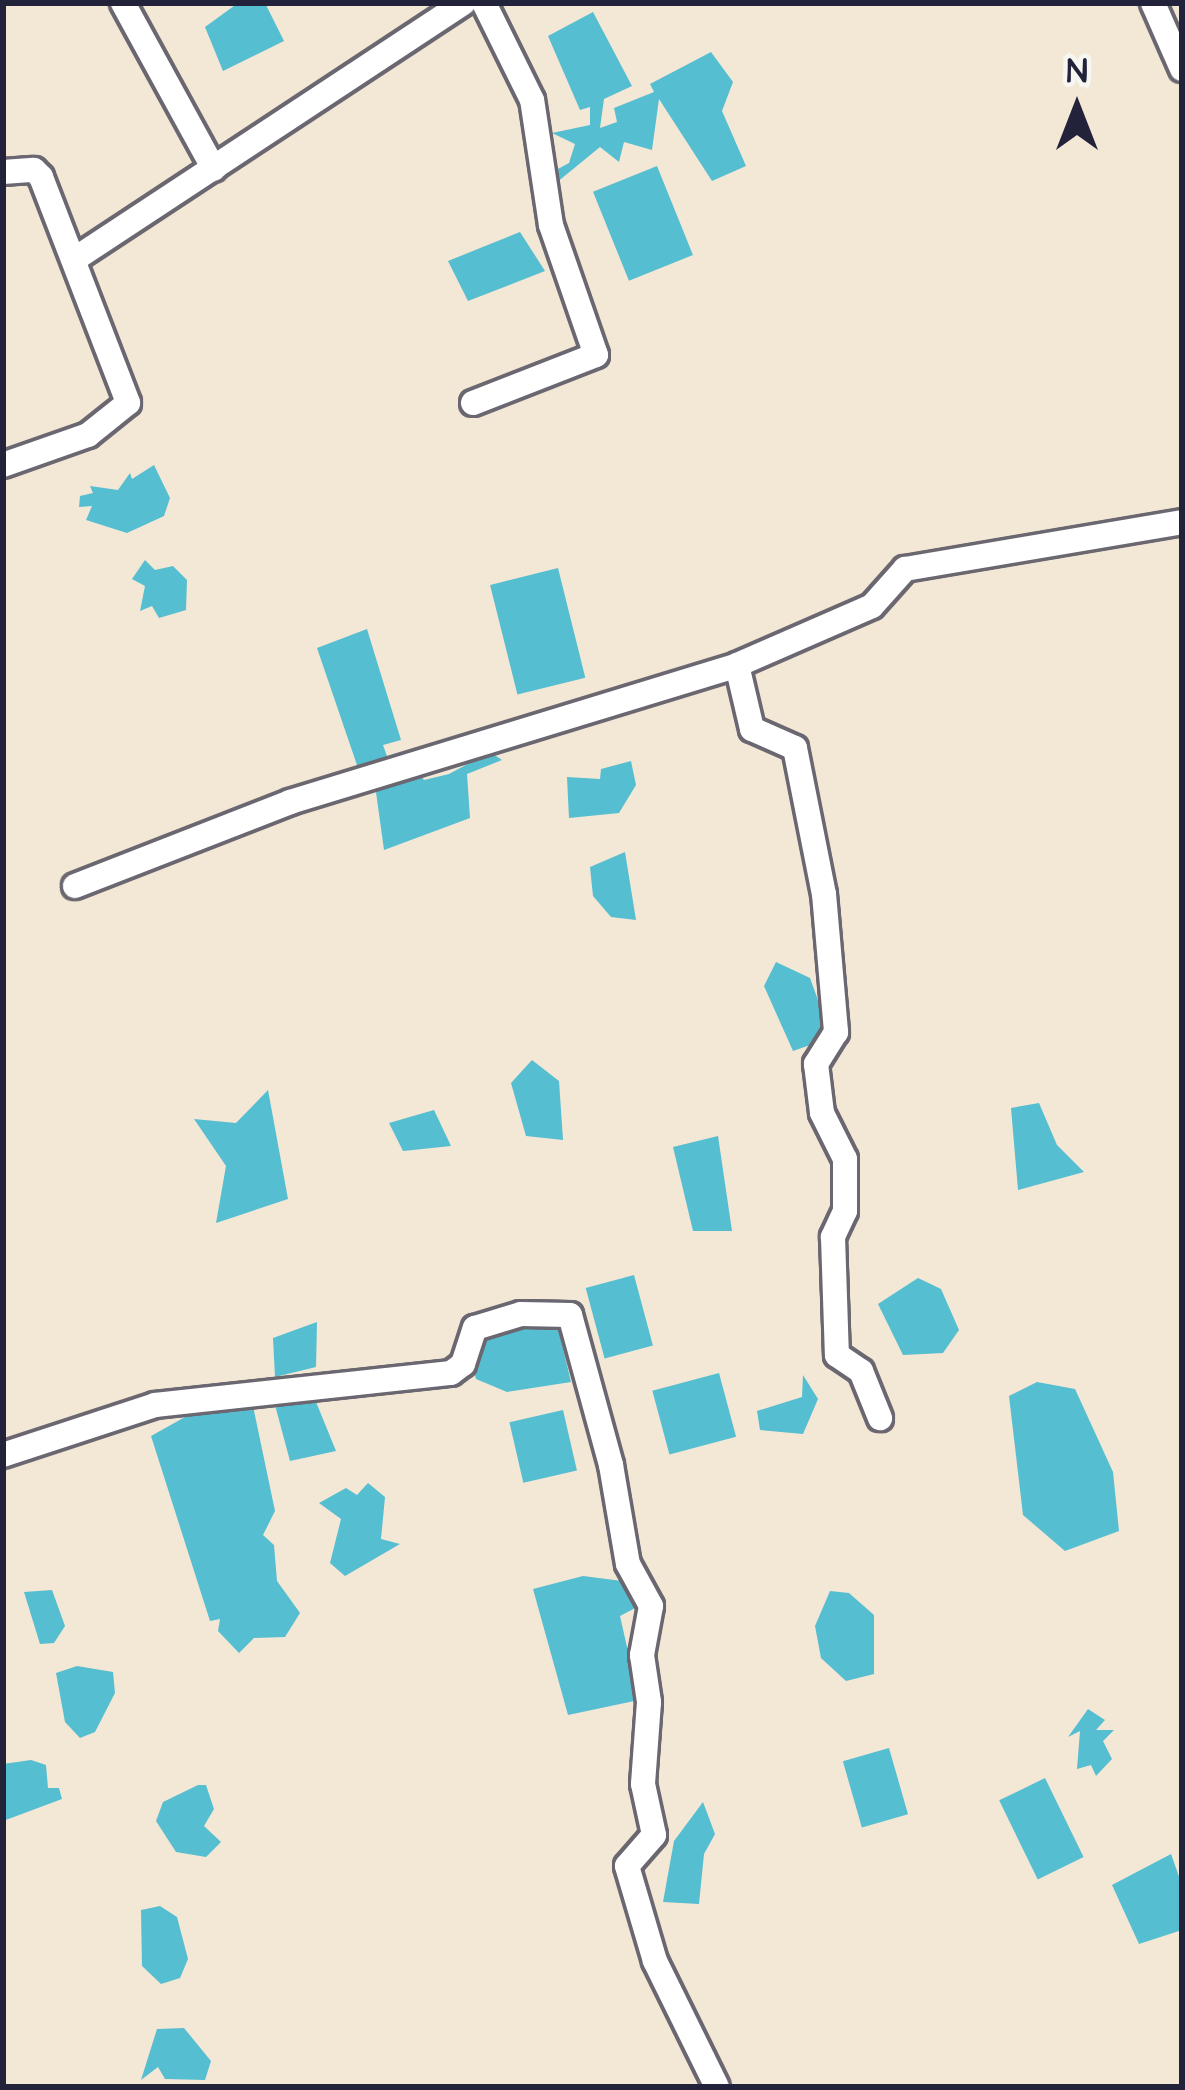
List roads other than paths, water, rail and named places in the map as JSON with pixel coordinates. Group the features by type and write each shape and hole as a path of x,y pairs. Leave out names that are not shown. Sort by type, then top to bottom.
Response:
{"street":[{"path":"123,3 214,169"},
{"path":"75,259 463,3"},
{"path":"473,403 596,355 551,225 532,100 484,3"},
{"path":"1154,3 1182,69"},
{"path":"3,172 34,170 40,177 75,259 128,411 88,435 3,465"},
{"path":"75,886 290,802 737,665 872,606 905,568 1182,522"},
{"path":"737,665 752,729 795,748 820,874 837,996 836,1032 816,1064 822,1113 844,1159 844,1210 833,1237 837,1355 861,1371 880,1418"},
{"path":"3,1455 155,1405 451,1373 464,1364 475,1328 521,1314 570,1315 611,1465 628,1564 651,1606 642,1727 654,1835 627,1866 655,1961 717,2087"}],"water":[{"path":"238,3 265,3 284,41 223,71 205,27"},
{"path":"593,12 632,86 604,99 600,128 617,122 614,108 654,92 650,84 711,52 733,82 722,111 746,166 712,181 659,99 652,150 624,142 619,162 600,147 556,183 554,171 569,163 575,144 552,133 590,125 590,107 580,110 548,36"},
{"path":"657,166 693,255 629,281 593,192"},
{"path":"520,232 545,271 468,301 448,261"},
{"path":"154,465 170,498 164,516 127,533 86,520 92,506 79,507 80,496 93,493 90,486 118,490 130,473 132,479"},
{"path":"145,560 155,570 173,566 187,580 186,610 159,618 152,606 140,611 145,586 132,579"},
{"path":"558,568 585,678 517,695 490,585"},
{"path":"367,629 401,740 383,745 388,759 358,768 317,648"},
{"path":"490,752 502,760 467,774 470,818 384,850 375,785 417,770 424,780 449,774"},
{"path":"631,761 636,785 619,813 569,818 567,777 600,779 601,769"},
{"path":"625,852 636,920 611,917 593,896 590,867"},
{"path":"776,962 810,978 827,1025 816,1043 793,1051 764,986"},
{"path":"532,1060 559,1081 563,1140 526,1136 511,1083"},
{"path":"268,1090 288,1199 216,1223 226,1166 194,1119 236,1123"},
{"path":"1039,1103 1057,1145 1084,1172 1018,1190 1011,1108"},
{"path":"434,1110 451,1146 403,1151 389,1123"},
{"path":"718,1136 732,1231 693,1231 673,1147"},
{"path":"634,1275 653,1346 605,1358 586,1288"},
{"path":"918,1278 941,1289 959,1330 943,1353 903,1355 878,1304"},
{"path":"317,1322 316,1367 275,1377 273,1338"},
{"path":"557,1323 571,1382 507,1392 476,1379 472,1363 486,1335"},
{"path":"719,1373 736,1437 669,1455 652,1391"},
{"path":"803,1375 818,1399 803,1434 760,1430 757,1411 802,1397"},
{"path":"1037,1382 1075,1389 1113,1472 1119,1531 1065,1551 1023,1515 1009,1396"},
{"path":"314,1397 336,1451 290,1461 275,1405"},
{"path":"253,1406 275,1511 263,1535 274,1545 277,1581 300,1613 285,1637 254,1638 239,1653 218,1631 220,1619 210,1621 151,1436 185,1417"},
{"path":"563,1410 577,1470 523,1483 509,1422"},
{"path":"368,1483 385,1497 381,1539 400,1544 345,1576 330,1563 341,1519 319,1503 346,1488 357,1495"},
{"path":"583,1576 630,1582 641,1605 620,1616 639,1700 568,1715 533,1589"},
{"path":"52,1590 65,1626 54,1643 40,1644 24,1592"},
{"path":"830,1591 849,1593 874,1615 874,1674 846,1681 821,1658 815,1626"},
{"path":"77,1666 113,1672 115,1693 95,1732 80,1738 65,1722 56,1673"},
{"path":"1088,1709 1105,1720 1096,1730 1114,1730 1103,1741 1112,1759 1096,1776 1091,1765 1077,1769 1080,1731 1068,1737"},
{"path":"889,1748 908,1814 862,1828 843,1761"},
{"path":"31,1760 46,1765 48,1788 59,1788 62,1799 3,1821 3,1764"},
{"path":"1045,1778 1084,1857 1038,1879 999,1800"},
{"path":"206,1785 214,1809 204,1826 221,1842 206,1857 176,1852 156,1821 163,1802"},
{"path":"703,1802 715,1834 704,1854 699,1904 663,1902 674,1841"},
{"path":"1171,1854 1182,1885 1182,1930 1139,1944 1112,1885"},
{"path":"160,1906 177,1917 188,1959 180,1978 161,1984 142,1966 141,1910"},
{"path":"184,2028 211,2061 205,2080 165,2079 158,2067 141,2080 157,2029"}]}
